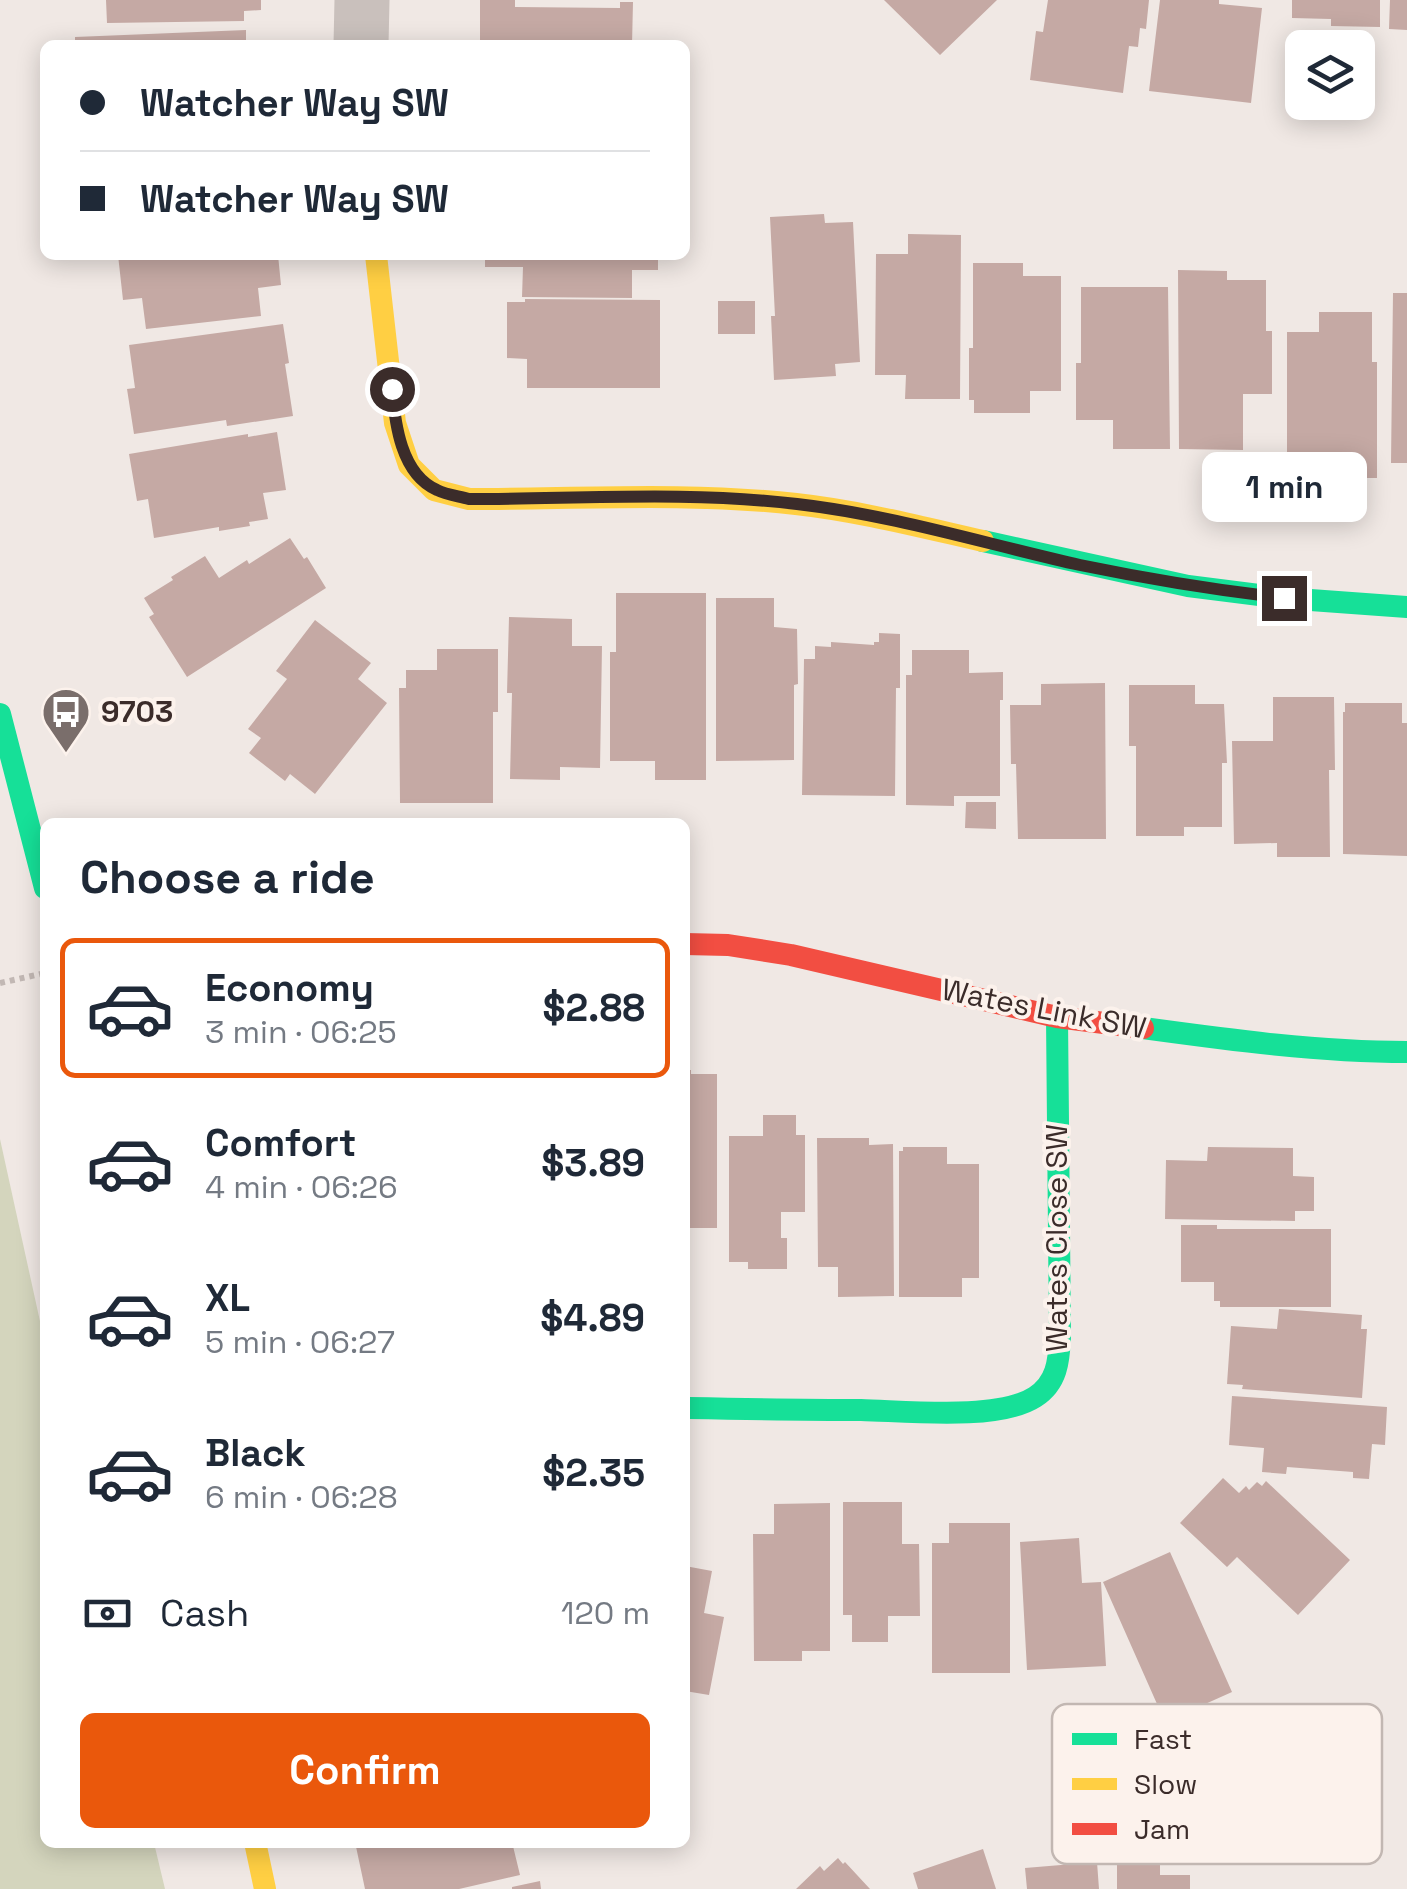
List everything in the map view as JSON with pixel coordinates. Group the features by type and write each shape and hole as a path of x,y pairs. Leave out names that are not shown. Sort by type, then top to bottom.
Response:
{"street":[{"path":"361,40 362,0"},
{"path":"377,260 395,423 409,466 434,490 469,499 704,498 797,504 882,518 1188,586 1407,607"},
{"path":"0,714 40,869"},
{"name":"Wates Link SW","path":"690,944 728,945 792,955 1057,1018 1252,1043 1407,1052"},
{"name":"Wates Close SW","path":"690,1408 969,1412 1006,1410 1037,1397 1055,1376 1060,1337 1057,1018"},
{"path":"256,1848 265,1889"}],"path":[{"path":"0,982 40,974"}],"green space":[{"path":"0,1139 40,1321 40,1848 155,1848 165,1889 0,1889"}],"building":[{"path":"106,0 261,0 261,10 244,11 244,21 107,23"},
{"path":"480,0 515,0 515,7 620,8 620,2 633,2 632,40 480,40"},
{"path":"884,0 997,0 940,55"},
{"path":"1048,0 1149,0 1146,29 1140,28 1138,47 1129,46 1123,93 1030,80 1036,31 1043,32"},
{"path":"1160,0 1219,0 1219,4 1262,8 1251,103 1149,91"},
{"path":"1292,0 1380,0 1380,27 1331,26 1331,19 1292,18"},
{"path":"1390,0 1407,0 1407,30 1389,29"},
{"path":"246,30 246,40 75,37"},
{"path":"824,214 825,223 853,222 860,362 835,364 836,376 774,380 770,217"},
{"path":"908,234 961,235 960,399 905,399 906,375 875,375 876,254 908,254"},
{"path":"119,260 278,260 281,285 258,288 261,316 146,329 142,298 123,300"},
{"path":"485,260 658,260 658,270 632,270 632,298 522,297 523,267 485,267"},
{"path":"973,263 1023,263 1023,276 1061,276 1061,391 1030,391 1030,413 974,413 974,400 969,400"},
{"path":"1178,270 1227,271 1227,280 1266,280 1266,331 1272,331 1272,394 1243,394 1243,450 1179,449"},
{"path":"1081,287 1168,287 1170,449 1113,449 1113,420 1076,420"},
{"path":"1393,293 1407,293 1407,463 1391,463"},
{"path":"660,300 660,388 527,388 527,359 507,358 507,302"},
{"path":"718,301 755,301 755,334 718,334"},
{"path":"1319,312 1372,312 1372,362 1377,362 1377,478 1319,478 1319,455 1287,455 1287,332 1319,332"},
{"path":"283,324 293,416 227,426 226,420 134,434 127,389 135,388 129,345"},
{"path":"277,432 286,490 263,493 268,519 249,522 250,526 154,538 148,499 137,501 129,454"},
{"path":"290,538 326,588 187,677 149,617 154,614 144,598 205,556 219,578"},
{"path":"616,593 706,593 706,780 655,780 655,761 610,761 610,652 616,652"},
{"path":"716,598 774,598 774,627 797,629 794,760 716,761"},
{"path":"509,617 572,619 572,646 602,646 600,768 560,767 560,780 510,779"},
{"path":"315,620 371,663 358,679 387,703 315,794 290,774 285,781 249,753 261,738 248,729 287,679 276,671"},
{"path":"879,633 900,634 895,796 802,795 804,659 815,659 815,646 831,647 831,642 874,645 879,642"},
{"path":"437,649 498,649 493,803 400,803 399,688 406,688 406,670 437,670"},
{"path":"912,650 969,650 969,673 1003,672 1000,796 954,796 954,806 906,805 906,675 912,675"},
{"path":"1105,683 1106,839 1018,839 1010,705 1041,705 1041,684"},
{"path":"1129,685 1195,685 1195,704 1224,704 1227,763 1222,763 1222,827 1184,827 1184,836 1136,836 1136,746 1129,746"},
{"path":"1273,697 1334,697 1335,770 1329,770 1330,857 1277,857 1277,843 1234,844 1232,741 1273,741"},
{"path":"1345,703 1402,703 1402,723 1407,723 1407,856 1343,854"},
{"path":"966,802 996,802 996,829 965,828"},
{"path":"690,1070 691,1074 717,1074 717,1228 690,1228"},
{"path":"763,1115 796,1115 796,1135 805,1135 805,1212 781,1212 781,1238 787,1238 787,1269 748,1269 748,1262 729,1262 729,1136 763,1136"},
{"path":"817,1138 869,1138 869,1145 893,1144 894,1296 838,1297 838,1267 818,1267"},
{"path":"903,1147 947,1147 947,1164 979,1164 979,1278 962,1278 962,1297 899,1297 899,1151"},
{"path":"1208,1147 1293,1148 1293,1176 1314,1177 1314,1211 1295,1211 1295,1221 1165,1219 1166,1160 1207,1161"},
{"path":"1181,1225 1217,1225 1217,1229 1331,1229 1331,1307 1220,1307 1220,1301 1214,1301 1214,1282 1181,1282"},
{"path":"1279,1309 1362,1315 1361,1329 1367,1329 1362,1398 1242,1389 1243,1385 1227,1384 1231,1326 1277,1329"},
{"path":"1232,1396 1387,1407 1385,1445 1372,1444 1369,1479 1353,1478 1353,1472 1287,1467 1286,1474 1262,1472 1264,1448 1229,1445"},
{"path":"1223,1478 1239,1493 1246,1486 1249,1490 1257,1482 1262,1486 1266,1481 1350,1560 1298,1615 1237,1557 1227,1567 1180,1523"},
{"path":"843,1502 902,1502 902,1544 919,1544 920,1616 888,1616 888,1642 852,1642 852,1615 843,1615"},
{"path":"830,1503 830,1651 802,1651 802,1661 754,1661 753,1534 774,1534 774,1504"},
{"path":"949,1523 1010,1523 1010,1673 932,1673 932,1543 949,1543"},
{"path":"1079,1538 1082,1583 1101,1582 1106,1666 1027,1670 1020,1542"},
{"path":"1170,1552 1232,1692 1205,1704 1157,1704 1103,1582"},
{"path":"690,1567 712,1571 704,1613 724,1617 709,1695 690,1692"},
{"path":"356,1848 513,1848 520,1875 459,1889 365,1889"},
{"path":"983,1849 996,1889 918,1889 913,1873"},
{"path":"838,1858 870,1889 796,1889 820,1866 824,1871"},
{"path":"1097,1864 1099,1889 1027,1889 1025,1868"},
{"path":"1117,1864 1160,1864 1160,1875 1190,1875 1190,1889 1117,1889"},
{"path":"540,1881 541,1889 512,1889 512,1887"}],"traffic: fast":[{"path":"983,541 1188,586 1407,607"},
{"path":"0,714 40,869"},
{"path":"690,1408 976,1412 1019,1404 1048,1385 1055,1371 1060,1337 1057,1017"},
{"path":"1143,1028 1308,1048 1407,1052"}],"traffic: slow":[{"path":"377,260 395,423 409,465 434,490 469,499 755,500 867,515 983,541"},
{"path":"256,1848 265,1889"}],"traffic: jam":[{"path":"690,944 728,945 791,955 1057,1017 1143,1028"}],"place":[{"name":"9703","path":"66,754"}],"route":[{"path":"392,389 395,423 409,466 434,490 469,499 704,498 797,504 882,518 1188,586 1284,598"}]}
